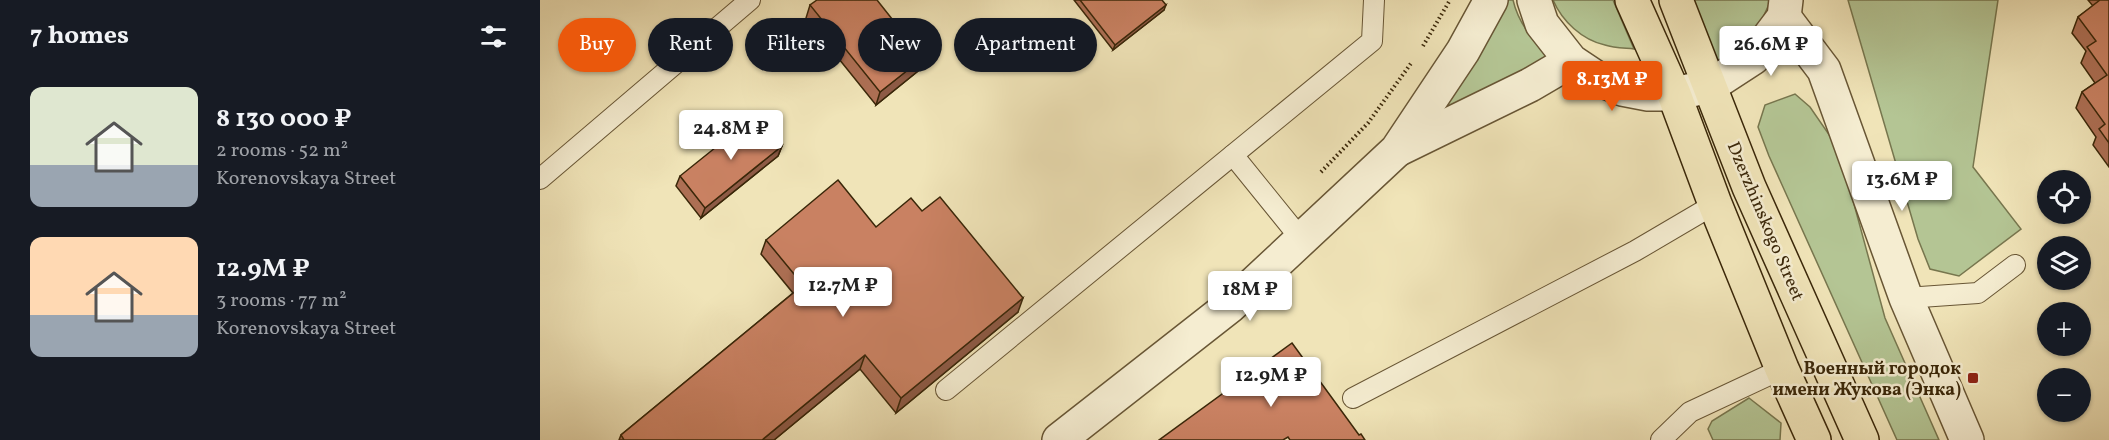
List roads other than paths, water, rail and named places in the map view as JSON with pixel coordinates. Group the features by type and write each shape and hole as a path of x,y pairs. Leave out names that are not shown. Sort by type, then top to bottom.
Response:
{"main road":[{"path":"1632,0 1674,94 1715,204 1782,369 1814,440"},
{"name":"Dzerzhinskogo Street","path":"1676,0 1749,187 1862,440"}],"street":[{"path":"1059,440 1230,306 1397,150 1463,51 1491,0"},
{"path":"1534,0 1542,24 1571,61 1598,79 1622,89 1648,94 1674,94 1710,86 1753,58 1785,8 1824,70 1906,298 1967,440"},
{"path":"1397,150 1530,85 1571,61"}],"lane":[{"path":"540,179 750,0"},
{"path":"946,390 1372,41 1374,0"},
{"path":"1233,155 1301,238"},
{"path":"1353,398 1635,251 1715,204"},
{"path":"1906,298 1978,293 2015,265"},
{"path":"1661,440 1690,412 1782,369"}],"place":[{"name":"Военный городок имени Жукова (Энка)","path":"1973,378"}]}
